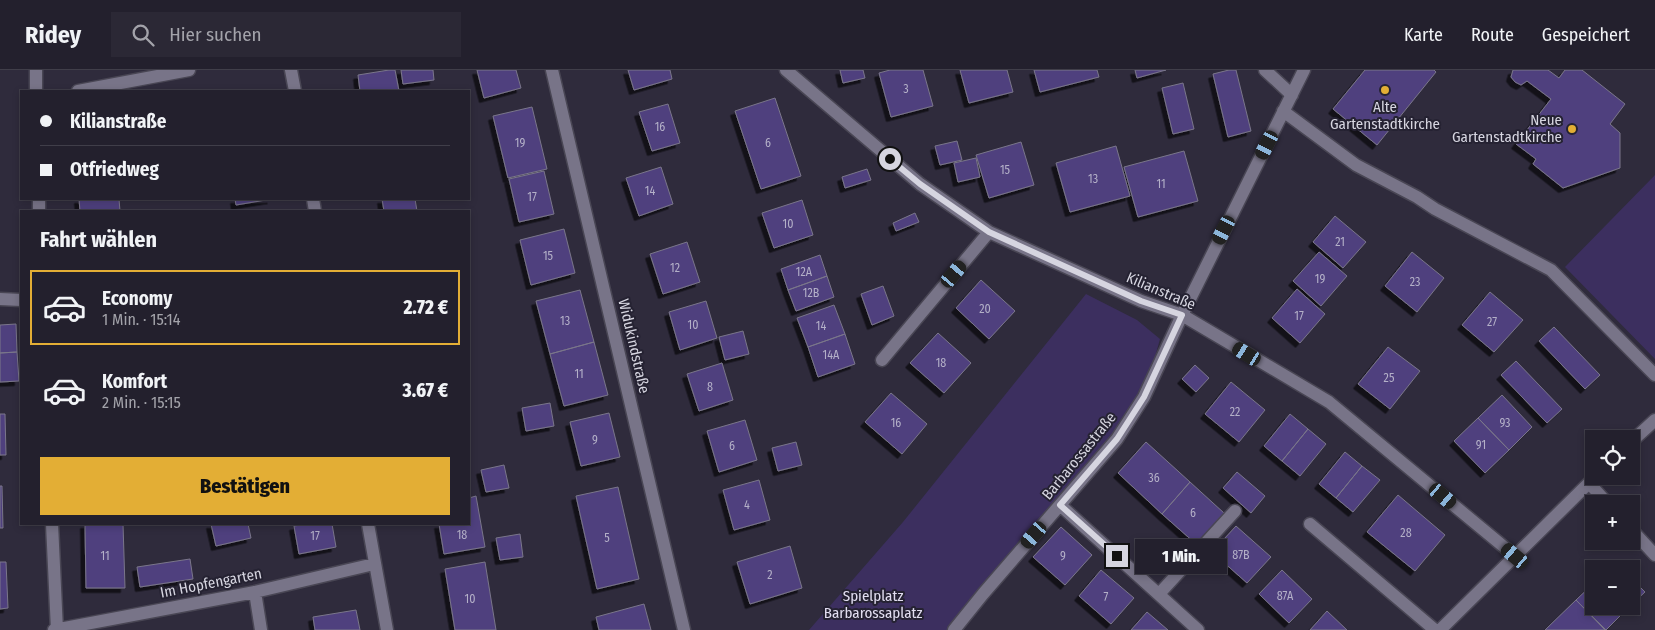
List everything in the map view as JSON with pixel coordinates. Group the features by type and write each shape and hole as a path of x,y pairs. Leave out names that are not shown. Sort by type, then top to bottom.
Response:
{"street":[{"path":"36,70 36,90"},
{"path":"83,90 189,70"},
{"path":"291,70 295,90"},
{"name":"Widukindstraße","path":"552,70 684,630"},
{"name":"Kilianstraße","path":"786,70 920,184 989,232 1141,301 1182,315 1329,402 1515,556"},
{"path":"1265,70 1292,95"},
{"name":"Barbarossastraße","path":"954,630 1117,439 1144,397 1182,315 1304,70"},
{"path":"1284,111 1356,165 1551,270 1655,375"},
{"path":"882,360 989,232"},
{"path":"0,299 20,300"},
{"path":"1640,434 1655,420"},
{"path":"1448,628 1515,556 1587,485"},
{"path":"1060,505 1198,630"},
{"path":"1159,594 1235,511"},
{"path":"1310,524 1434,630"},
{"path":"52,525 56,630"},
{"path":"368,525 387,630"},
{"path":"1640,539 1655,555"},
{"name":"Im Hopfengarten","path":"56,630 254,592 374,564"},
{"path":"254,592 261,630"}],"green space":[{"path":"1655,175 1655,359 1565,267"},
{"name":"Spielplatz Barbarossaplatz","path":"1086,294 1137,320 1160,339 1144,397 962,630 809,630 903,522"}],"building":[{"path":"395,70 399,90 360,90 358,75"},
{"path":"401,70 433,70 434,80 403,84"},
{"path":"477,70 516,70 521,88 484,98"},
{"path":"628,70 670,70 672,79 634,90"},
{"path":"840,70 863,70 865,78 843,83"},
{"path":"890,70 923,70 933,106 891,117 879,73"},
{"path":"960,70 1007,70 1013,92 969,103"},
{"path":"1034,70 1097,70 1099,77 1040,92"},
{"path":"1135,70 1166,70 1137,78"},
{"path":"1236,70 1251,131 1228,137 1213,74"},
{"name":"Alte Gartenstadtkirche","path":"1365,70 1434,70 1436,72 1377,145 1333,109"},
{"name":"Neue Gartenstadtkirche","path":"1513,70 1548,70 1559,78 1565,70 1582,70 1625,104 1610,124 1620,133 1620,168 1563,188 1533,164 1536,159 1516,144 1551,99 1527,81 1521,85 1515,82 1511,77"},
{"path":"1183,83 1194,129 1173,134 1162,88"},
{"path":"775,98 801,176 761,189 735,111"},
{"path":"668,104 680,143 652,151 639,112"},
{"path":"532,107 547,169 508,178 493,116"},
{"path":"957,141 962,160 940,165 935,146"},
{"path":"1021,142 1034,185 989,198 976,155"},
{"path":"1116,146 1130,196 1070,212 1056,163"},
{"path":"1184,151 1198,201 1138,217 1124,167"},
{"path":"976,158 980,177 958,182 954,163"},
{"path":"661,167 673,204 639,216 626,178"},
{"path":"867,169 871,180 845,188 842,177"},
{"path":"544,171 554,214 519,222 509,179"},
{"path":"79,200 119,200 120,210 80,210"},
{"path":"235,200 266,200 236,205"},
{"path":"382,200 415,200 417,210 384,210"},
{"path":"802,200 813,235 774,248 762,213"},
{"path":"915,213 919,222 896,231 893,223"},
{"path":"1335,216 1366,242 1343,268 1313,242"},
{"path":"564,229 575,273 531,285 520,240"},
{"path":"687,242 700,282 663,294 650,254"},
{"path":"1319,252 1347,276 1321,306 1293,281"},
{"path":"1412,252 1444,278 1417,312 1385,286"},
{"path":"820,255 827,276 788,290 781,269"},
{"path":"827,276 834,297 796,311 788,290"},
{"path":"981,280 1015,311 989,339 956,308"},
{"path":"883,286 894,316 872,325 861,294"},
{"path":"1297,289 1325,314 1300,343 1272,318"},
{"path":"580,290 594,342 550,354 536,301"},
{"path":"1490,292 1523,320 1494,352 1462,325"},
{"path":"706,301 717,338 680,350 669,312"},
{"path":"834,305 845,334 808,347 797,318"},
{"path":"16,324 17,352 0,353 0,325"},
{"path":"1554,327 1600,375 1585,389 1539,341"},
{"path":"743,331 749,354 725,360 719,337"},
{"path":"938,333 971,363 944,393 910,363"},
{"path":"845,334 855,364 818,377 808,347"},
{"path":"594,342 608,395 564,406 550,354"},
{"path":"1388,347 1420,371 1390,409 1358,384"},
{"path":"17,352 19,381 0,382 0,353"},
{"path":"1516,361 1562,409 1547,423 1501,375"},
{"path":"722,363 733,400 699,411 687,374"},
{"path":"1195,365 1209,378 1196,392 1182,379"},
{"path":"1231,382 1265,410 1239,442 1205,414"},
{"path":"891,393 927,424 902,454 865,422"},
{"path":"1502,395 1532,427 1509,450 1478,418"},
{"path":"550,403 554,426 526,431 522,408"},
{"path":"609,413 620,457 581,466 570,422"},
{"path":"0,414 5,414 6,455 0,455"},
{"path":"1290,414 1308,429 1282,461 1264,446"},
{"path":"1478,418 1509,450 1485,473 1454,441"},
{"path":"745,420 757,460 719,472 707,431"},
{"path":"1308,429 1326,444 1300,476 1282,461"},
{"path":"796,442 802,465 778,471 772,448"},
{"path":"1146,442 1190,482 1162,514 1118,473"},
{"path":"1345,452 1362,466 1336,498 1319,484"},
{"path":"504,465 509,488 486,492 481,470"},
{"path":"1362,466 1380,480 1353,512 1336,498"},
{"path":"1237,472 1265,496 1251,513 1223,488"},
{"path":"759,480 770,520 734,530 723,490"},
{"path":"1190,482 1224,513 1196,544 1162,514"},
{"path":"0,486 2,486 3,528 0,528"},
{"path":"618,487 639,579 597,589 576,496"},
{"path":"1398,495 1445,535 1415,571 1367,532"},
{"path":"476,496 485,547 444,554 439,525 470,525 470,498"},
{"path":"85,525 123,525 125,588 86,588"},
{"path":"211,525 248,525 251,538 216,546"},
{"path":"332,525 336,547 299,554 294,526"},
{"path":"1236,526 1271,557 1247,583 1212,552"},
{"path":"1061,527 1092,555 1065,585 1033,557"},
{"path":"520,534 523,557 500,560 496,538"},
{"path":"790,546 802,588 750,604 737,562"},
{"path":"190,559 193,579 140,587 137,567"},
{"path":"0,562 6,562 8,608 0,609"},
{"path":"485,562 496,630 455,630 445,569"},
{"path":"1101,570 1134,598 1111,624 1079,596"},
{"path":"1282,570 1312,599 1289,623 1259,594"},
{"path":"1640,587 1645,592 1640,597"},
{"path":"1585,592 1585,609 1576,600"},
{"path":"1576,600 1585,609 1585,615 1590,615 1605,630 1545,630"},
{"path":"644,604 651,630 599,630 596,617"},
{"path":"356,610 360,630 315,630 313,617"},
{"path":"1327,611 1347,630 1310,630"},
{"path":"1147,612 1168,630 1131,630"},
{"path":"1591,615 1621,615 1606,630"}],"place":[{"name":"Alte Gartenstadtkirche","path":"1385,90"},
{"name":"Neue Gartenstadtkirche","path":"1572,129"}],"route":[{"path":"890,159 920,184 989,232 1141,301 1182,315 1144,397 1117,439 1060,505 1117,556"}]}
